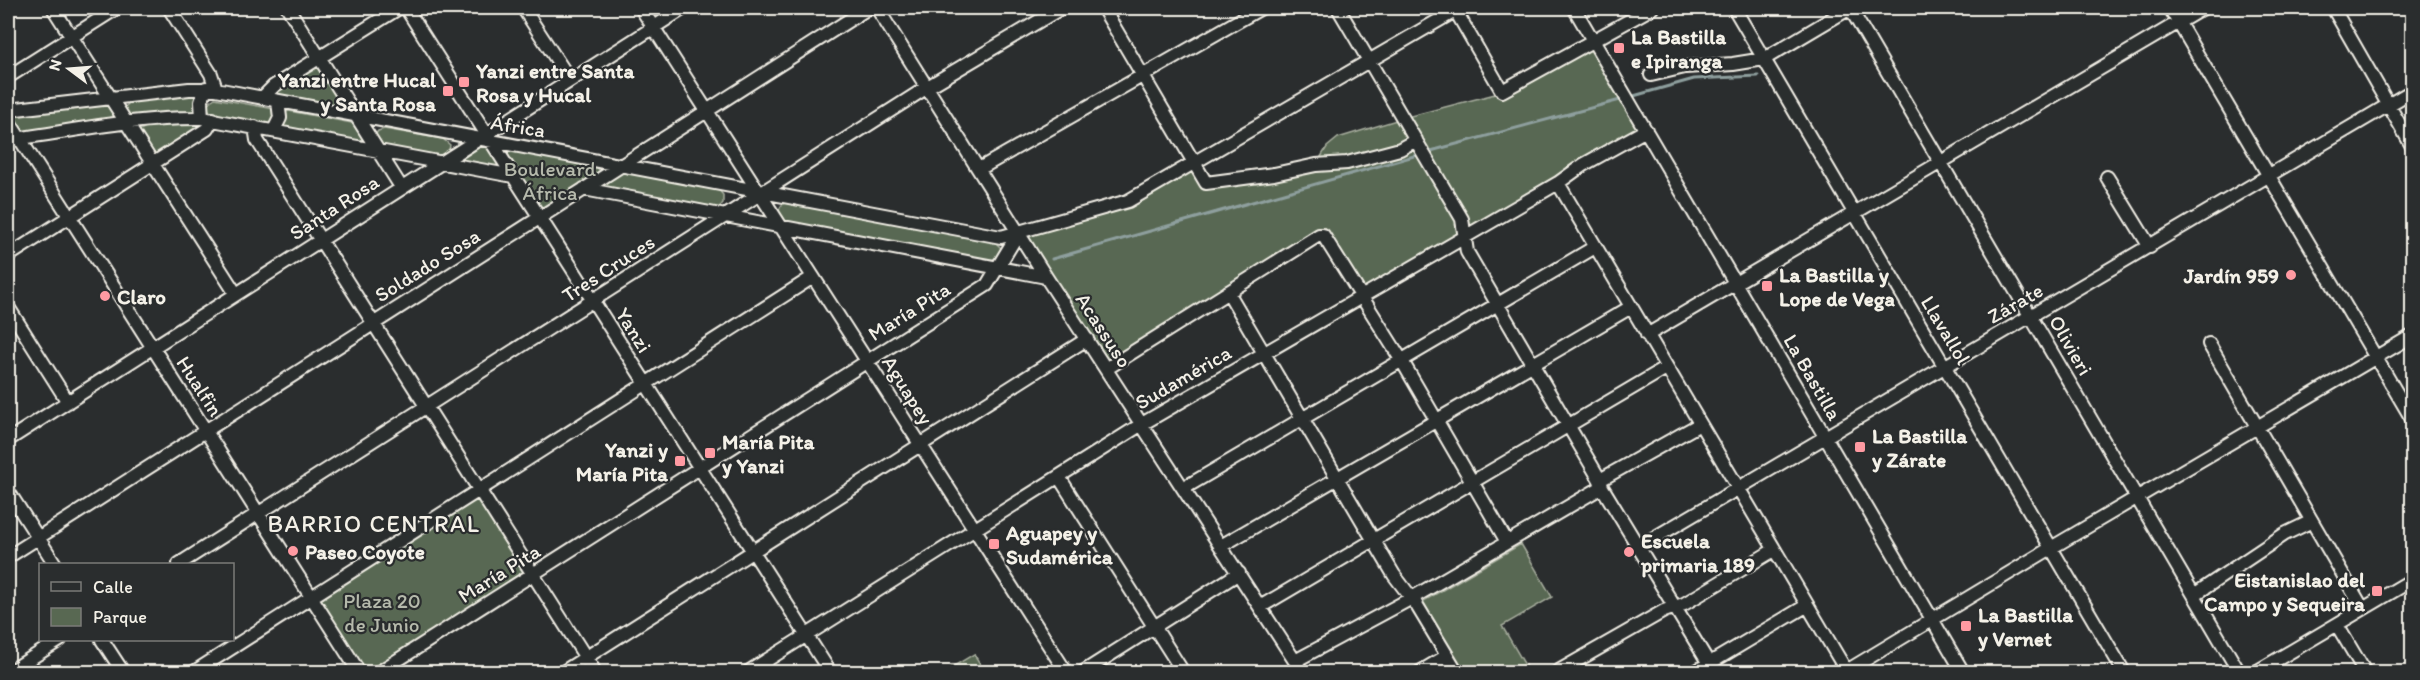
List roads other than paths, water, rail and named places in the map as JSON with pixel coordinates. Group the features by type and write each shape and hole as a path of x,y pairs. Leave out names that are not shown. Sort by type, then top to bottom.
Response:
{"street":[{"path":"52,8 236,294"},
{"path":"8,77 117,8"},
{"path":"8,256 207,129 207,119 201,102 211,88 211,74 169,8"},
{"path":"288,8 401,187"},
{"path":"262,98 274,86 399,8"},
{"name":"Yanzi","path":"406,8 484,138 513,176 830,672"},
{"path":"523,8 570,81"},
{"name":"Aguapey","path":"641,8 761,192 1066,672"},
{"name":"Santa Rosa","path":"8,440 401,187 484,138 684,8"},
{"name":"Soldado Sosa","path":"8,557 206,431 371,322 623,165 868,8"},
{"name":"Acassuso","path":"877,8 1046,277 1302,672"},
{"name":"Tres Cruces","path":"181,563 761,192 926,88 1061,8"},
{"path":"1103,8 1206,183 1274,174 1317,165 1347,163 1418,143"},
{"path":"980,169 1261,8"},
{"path":"1338,8 1462,219 1467,252 1637,548 1711,668"},
{"path":"1019,232 1120,204 1456,8 1502,91 1652,8"},
{"name":"La Bastilla","path":"1574,8 1963,672"},
{"name":"Llavallol","path":"1734,8 2124,672"},
{"path":"1651,75 1685,67 1733,64 1764,58 1850,8"},
{"name":"Olivieri","path":"1850,8 2239,672"},
{"path":"2170,8 2412,419"},
{"path":"1647,335 2203,8"},
{"path":"2333,8 2412,146"},
{"name":"África","path":"8,110 109,97 211,88 993,236 1007,236 1019,232"},
{"name":"Zárate","path":"1637,548 2412,91"},
{"path":"274,130 280,117 278,101"},
{"path":"13,139 125,123 174,118 207,119 513,176"},
{"name":"Hualfin","path":"8,120 13,139 69,217 359,672"},
{"path":"255,127 256,140 318,240 595,672"},
{"name":"Sudamérica","path":"748,672 1142,424 1558,183 1595,158 1646,129"},
{"path":"2107,177 2150,247"},
{"path":"1558,183 1846,672 2051,548 2412,336"},
{"path":"584,189 1046,277"},
{"name":"María Pita","path":"380,672 987,285 1000,267 1019,232"},
{"path":"1106,369 1323,234 1402,361 1507,542"},
{"path":"1184,488 1595,247"},
{"path":"194,672 813,277"},
{"path":"1228,292 1394,575 1412,598 1457,672"},
{"path":"8,307 68,402"},
{"path":"1221,546 1631,307"},
{"path":"563,672 1087,339"},
{"path":"2209,344 2363,609"},
{"path":"1260,607 1666,368"},
{"path":"1295,661 1412,598 1700,424"},
{"path":"1059,477 1183,672"},
{"path":"8,491 54,563"},
{"path":"2194,595 2285,534 2312,521"},
{"path":"1557,672 1664,610 1684,604 1774,550"},
{"path":"1083,672 1239,573"},
{"path":"2256,672 2412,580"},
{"path":"1695,672 1711,668 1806,606"},
{"path":"2337,625 2365,672"},
{"path":"9,672 57,641"},
{"path":"103,641 123,672"},
{"path":"1420,672 1448,656"},
{"path":"1577,661 1583,672"}],"waterway":[{"path":"1630,97 1694,79 1758,76"},
{"path":"1427,152 1624,99"},
{"path":"1052,259 1421,154"}],"place":[{"name":"La Bastilla e Ipiranga","path":"1619,48"},
{"name":"Yanzi entre Santa Rosa y Hucal","path":"464,82"},
{"name":"Yanzi entre Hucal y Santa Rosa","path":"448,91"},
{"name":"Jardín 959","path":"2291,275"},
{"name":"La Bastilla y Lope de Vega","path":"1767,286"},
{"name":"Claro","path":"105,296"},
{"name":"La Bastilla y Zárate","path":"1860,447"},
{"name":"María Pita y Yanzi","path":"710,453"},
{"name":"Yanzi y María Pita","path":"680,461"},
{"name":"Aguapey y Sudamérica","path":"994,544"},
{"name":"Paseo Coyote","path":"293,551"},
{"name":"Escuela primaria 189","path":"1629,552"},
{"name":"Eistanislao del Campo y Sequeira","path":"2377,591"},
{"name":"La Bastilla y Vernet","path":"1966,626"}],"district":[{"name":"BARRIO CENTRAL","path":"374,523"}],"park label":[{"name":"Boulevard África","path":"550,180"},
{"name":"Plaza 20 de Junio","path":"382,612"}]}
